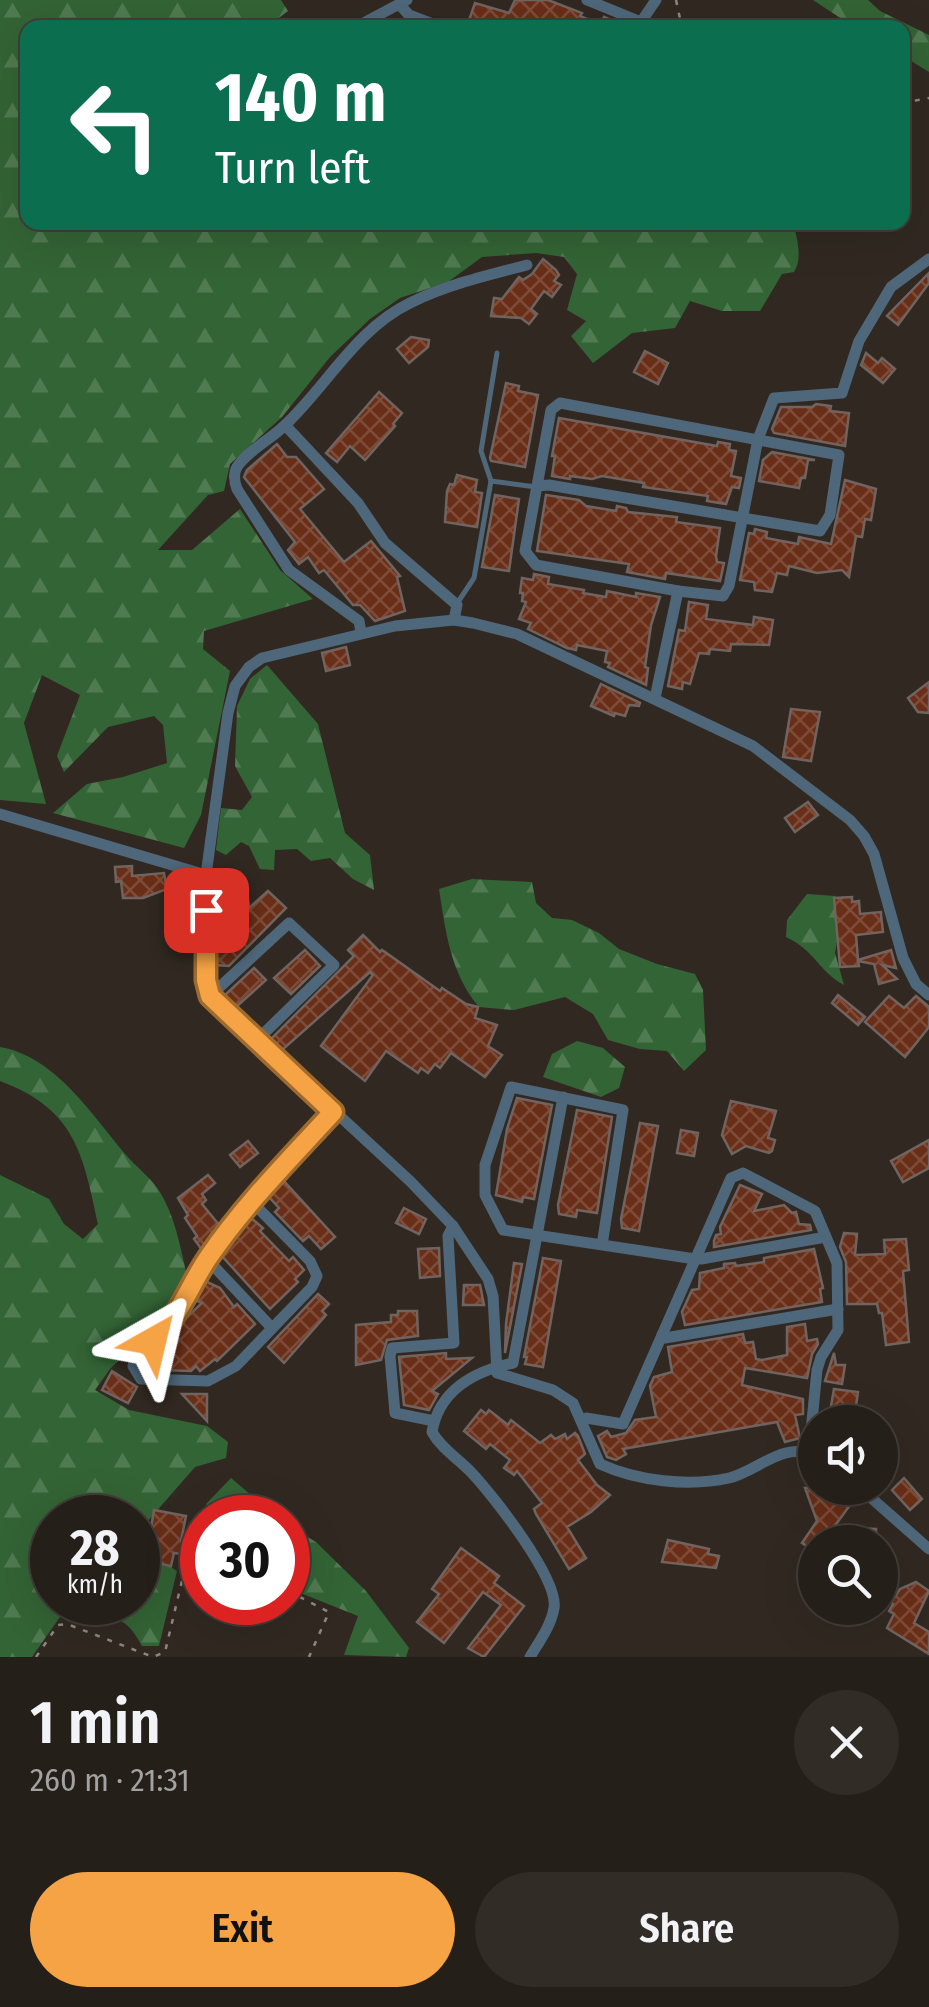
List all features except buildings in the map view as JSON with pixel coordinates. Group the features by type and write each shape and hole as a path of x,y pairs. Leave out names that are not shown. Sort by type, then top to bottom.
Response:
{"street":[{"path":"587,0 629,20"},
{"path":"369,20 403,2 410,14 424,20"},
{"path":"537,486 549,485 741,518 820,530 830,516 839,455 758,439 560,402 551,410 525,551 536,566 678,592 723,596 729,586 741,518 758,439 774,398 842,393 859,341 891,288 929,259"},
{"path":"361,632 359,622 289,570 234,478 237,468 285,426 354,346 394,312 411,302 527,265"},
{"path":"285,426 358,503 385,543 457,605 454,620"},
{"path":"655,698 678,592"},
{"path":"798,1453 783,1452 726,1479 677,1482 615,1471 600,1464 573,1403 564,1396 496,1373 494,1296 488,1279 453,1226 411,1182 210,996 206,980 206,874 212,813 236,686 249,667 262,658 361,632 454,620 517,634 752,746 850,820 874,854 902,958 916,984 929,995"},
{"path":"0,814 206,874"},
{"path":"210,996 289,923 300,933 334,965 257,1040"},
{"path":"602,1245 623,1110 511,1086 484,1164 485,1195 503,1230 602,1245 696,1258 826,1237"},
{"path":"530,1657 554,1608 552,1586 541,1565 471,1472 432,1432 434,1421 451,1394 466,1379 512,1362 563,1097"},
{"path":"247,1206 258,1208 310,1261 317,1276 312,1287 236,1366 208,1381 141,1379 134,1366 137,1355 169,1326 207,1259 247,1206 333,1112"},
{"path":"581,1420 624,1424 730,1178 744,1173 815,1211 837,1263 838,1330 821,1357 815,1405"},
{"path":"434,1421 394,1413 390,1356 392,1348 454,1342 448,1236 453,1226"},
{"path":"207,1259 272,1328"},
{"path":"662,1335 665,1338 838,1310"},
{"path":"879,1505 929,1549"}],"lane":[{"path":"457,605 474,578 491,482 480,451 497,353"},
{"path":"491,482 537,486"}],"path":[{"path":"36,1657 58,1626 67,1624 153,1656 165,1652 180,1592"},
{"path":"308,1657 329,1612 310,1602"}],"green space":[{"path":"0,0 281,0 288,11 276,20 20,20 20,230 795,230 797,266 794,272 782,274 760,311 722,311 690,301 675,328 632,333 593,363 571,336 586,321 567,310 577,274 564,257 536,253 482,257 448,282 400,298 370,319 330,357 282,417 230,464 224,491 208,495 158,550 192,550 240,509 280,570 313,599 204,631 203,649 230,671 201,815 184,848 53,813 87,784 167,763 163,725 154,716 108,727 64,772 57,756 80,695 42,675 24,723 46,804 0,800"},
{"path":"813,0 868,0 898,20 843,20"},
{"path":"910,26 929,35 929,72 910,60"},
{"path":"267,665 318,724 345,833 370,855 374,890 353,879 330,858 311,861 297,849 275,850 274,870 260,869 249,846 241,842 226,855 216,850 221,808 242,810 252,797 235,766 237,706 250,679"},
{"path":"472,879 532,882 536,903 552,918 572,920 599,933 619,949 695,974 703,990 706,1050 684,1071 667,1051 608,1040 593,1014 565,997 514,1010 479,1007 455,966 439,889"},
{"path":"807,894 835,896 841,918 835,953 844,985 804,948 786,937 787,920"},
{"path":"577,1041 603,1048 625,1067 619,1088 601,1097 543,1077 552,1054"},
{"path":"0,1047 38,1062 86,1106 151,1180 169,1209 187,1276 159,1321 110,1369 95,1390 129,1410 207,1426 228,1442 226,1458 195,1467 160,1507 160,1495 30,1495 30,1625 54,1625 32,1657 0,1657 0,1175 49,1199 64,1224 83,1239 98,1224 87,1176 72,1136 45,1105 0,1081"},
{"path":"231,1478 251,1495 215,1495"},
{"path":"310,1538 366,1591 409,1648 406,1657 344,1655 358,1616 310,1597"},
{"path":"160,1560 177,1571 159,1646 142,1646 127,1625 160,1625"}],"route":[{"path":"153,1341 169,1326 207,1259 247,1206 333,1112 210,996 206,980 206,910"}]}
